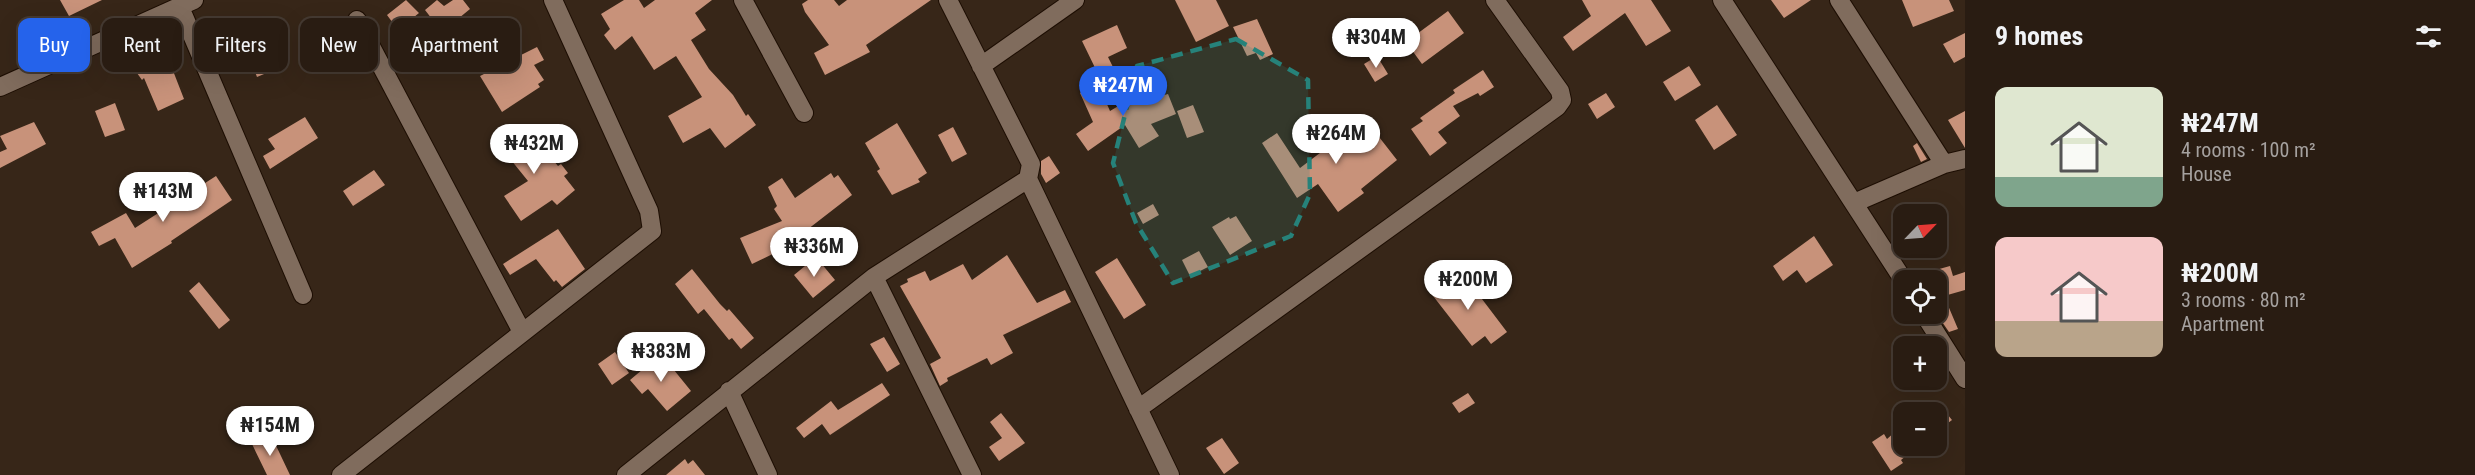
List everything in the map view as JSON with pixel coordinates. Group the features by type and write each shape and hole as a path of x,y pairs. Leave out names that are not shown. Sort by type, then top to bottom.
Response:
{"street":[{"path":"341,475 652,231 649,211 553,0"},
{"path":"743,0 804,113"},
{"path":"948,0 1031,164 1028,179 1170,475"},
{"path":"981,66 1075,0"},
{"path":"1138,409 1557,107 1562,100 1560,92 1495,0"},
{"path":"1722,0 1896,270"},
{"path":"1839,0 1944,164"},
{"path":"0,87 187,4 303,294"},
{"path":"378,60 522,333"},
{"path":"1854,202 1944,164 1965,159"},
{"path":"626,475 874,277 1028,179"},
{"path":"874,277 972,475"},
{"path":"1930,324 1965,379"},
{"path":"729,392 768,475"}],"highlighted area":[{"path":"1236,39 1308,80 1310,194 1291,236 1173,283 1136,223 1113,163 1137,66"}],"building":[{"path":"60,0 102,0 69,16"},
{"path":"406,0 419,13 413,18 390,19 387,15"},
{"path":"437,0 444,6 453,0 463,0 470,9 459,18 431,18 425,10"},
{"path":"624,0 639,0 644,8 655,0 712,0 695,13 706,30 691,40 709,69 733,95 746,116 748,114 756,125 725,148 710,128 683,143 668,116 702,97 676,56 654,70 632,36 615,50 604,35 610,29 601,14"},
{"path":"808,0 834,0 839,6 847,0 931,0 866,45 870,52 825,75 814,53 829,45 805,12 802,4"},
{"path":"1175,0 1216,0 1229,26 1196,42"},
{"path":"1582,0 1651,0 1671,31 1646,46 1625,13 1573,51 1563,37 1591,16"},
{"path":"1771,0 1811,0 1784,18"},
{"path":"1902,0 1949,0 1954,11 1913,27"},
{"path":"1448,11 1464,33 1422,64 1406,42"},
{"path":"1257,19 1273,54 1260,60 1256,53 1247,56 1233,27"},
{"path":"1117,25 1127,48 1108,57 1115,71 1100,78 1082,41"},
{"path":"1965,33 1965,57 1954,63 1943,44"},
{"path":"537,47 544,60 534,65 544,80 538,84 540,87 502,112 480,76 486,73 520,72 520,56"},
{"path":"1377,56 1388,74 1375,82 1364,64"},
{"path":"1689,66 1701,85 1675,101 1663,82"},
{"path":"1483,70 1494,87 1480,96 1478,93 1453,106 1460,116 1438,132 1447,143 1430,156 1411,129 1423,121 1420,118 1455,93 1453,90"},
{"path":"136,72 174,72 184,99 158,111 144,78 142,80"},
{"path":"255,72 269,72 257,77"},
{"path":"1098,84 1110,111 1140,93 1145,100 1168,94 1176,114 1151,124 1159,136 1139,148 1125,125 1088,151 1076,134 1093,122 1080,93"},
{"path":"1606,93 1615,107 1597,119 1588,104"},
{"path":"115,103 125,130 105,137 95,111"},
{"path":"1193,105 1204,132 1187,138 1177,111"},
{"path":"1717,105 1737,135 1714,150 1695,120"},
{"path":"1965,111 1965,148 1948,120"},
{"path":"305,117 318,138 270,169 263,156 275,149 268,139"},
{"path":"1365,119 1397,160 1361,189 1364,193 1338,212 1318,184 1297,198 1262,143 1277,133 1300,168"},
{"path":"34,122 46,144 0,168 0,152 7,149 0,136"},
{"path":"897,123 927,173 918,179 920,182 892,195 877,171 880,169 865,143"},
{"path":"524,125 558,166 561,164 568,173 564,176 575,190 557,205 552,200 521,221 504,196 528,181 499,145"},
{"path":"953,127 967,154 952,162 938,135"},
{"path":"1917,143 1927,159 1921,162 1913,146"},
{"path":"1049,156 1060,173 1046,183 1041,174 1041,161"},
{"path":"374,170 385,185 353,206 343,191"},
{"path":"831,173 834,178 838,175 852,195 781,250 752,264 740,238 782,221 774,209 777,206 768,187 782,178 795,198"},
{"path":"216,176 232,200 171,241 172,243 132,268 115,238 99,246 91,232 126,213 135,228"},
{"path":"1153,204 1159,215 1143,224 1137,213"},
{"path":"1236,216 1252,241 1230,255 1212,227 1229,217 1230,219"},
{"path":"558,229 585,269 562,287 556,280 554,282 536,259 510,275 503,264"},
{"path":"1814,236 1833,265 1806,283 1797,270 1783,281 1773,266"},
{"path":"1199,251 1208,267 1190,276 1182,260"},
{"path":"1007,255 1037,303 1065,290 1071,302 1003,335 1013,353 991,365 987,358 947,378 948,381 940,386 930,364 941,358 900,286 908,282 907,279 925,271 930,281 963,264 972,280"},
{"path":"816,257 835,280 813,298 794,275"},
{"path":"1117,258 1146,305 1124,319 1095,272"},
{"path":"1950,266 1953,276 1965,272 1965,290 1947,295 1947,270 1936,270"},
{"path":"692,269 720,304 727,311 729,309 754,338 741,349 732,338 729,340 704,309 698,314 675,284"},
{"path":"1463,274 1507,332 1491,344 1485,336 1472,346 1430,292 1443,282 1446,286"},
{"path":"199,282 230,320 219,329 189,291"},
{"path":"1947,303 1958,329 1949,332 1944,324 1947,324"},
{"path":"884,337 900,364 887,372 870,344"},
{"path":"615,352 629,373 612,385 598,364"},
{"path":"661,354 691,391 667,411 648,389 642,394 630,380"},
{"path":"882,383 890,395 830,435 822,424 804,438 796,428 831,401 838,410"},
{"path":"1468,393 1475,403 1459,413 1452,403"},
{"path":"1001,413 1025,443 999,461 989,447 1002,438 990,422"},
{"path":"1947,414 1952,420 1947,424"},
{"path":"1884,434 1887,439 1893,434 1893,456 1906,456 1901,460 1903,463 1891,471 1872,442"},
{"path":"271,435 290,475 267,475 252,444"},
{"path":"1222,438 1239,463 1224,474 1206,448"},
{"path":"685,459 688,464 693,460 705,475 666,475"}]}
